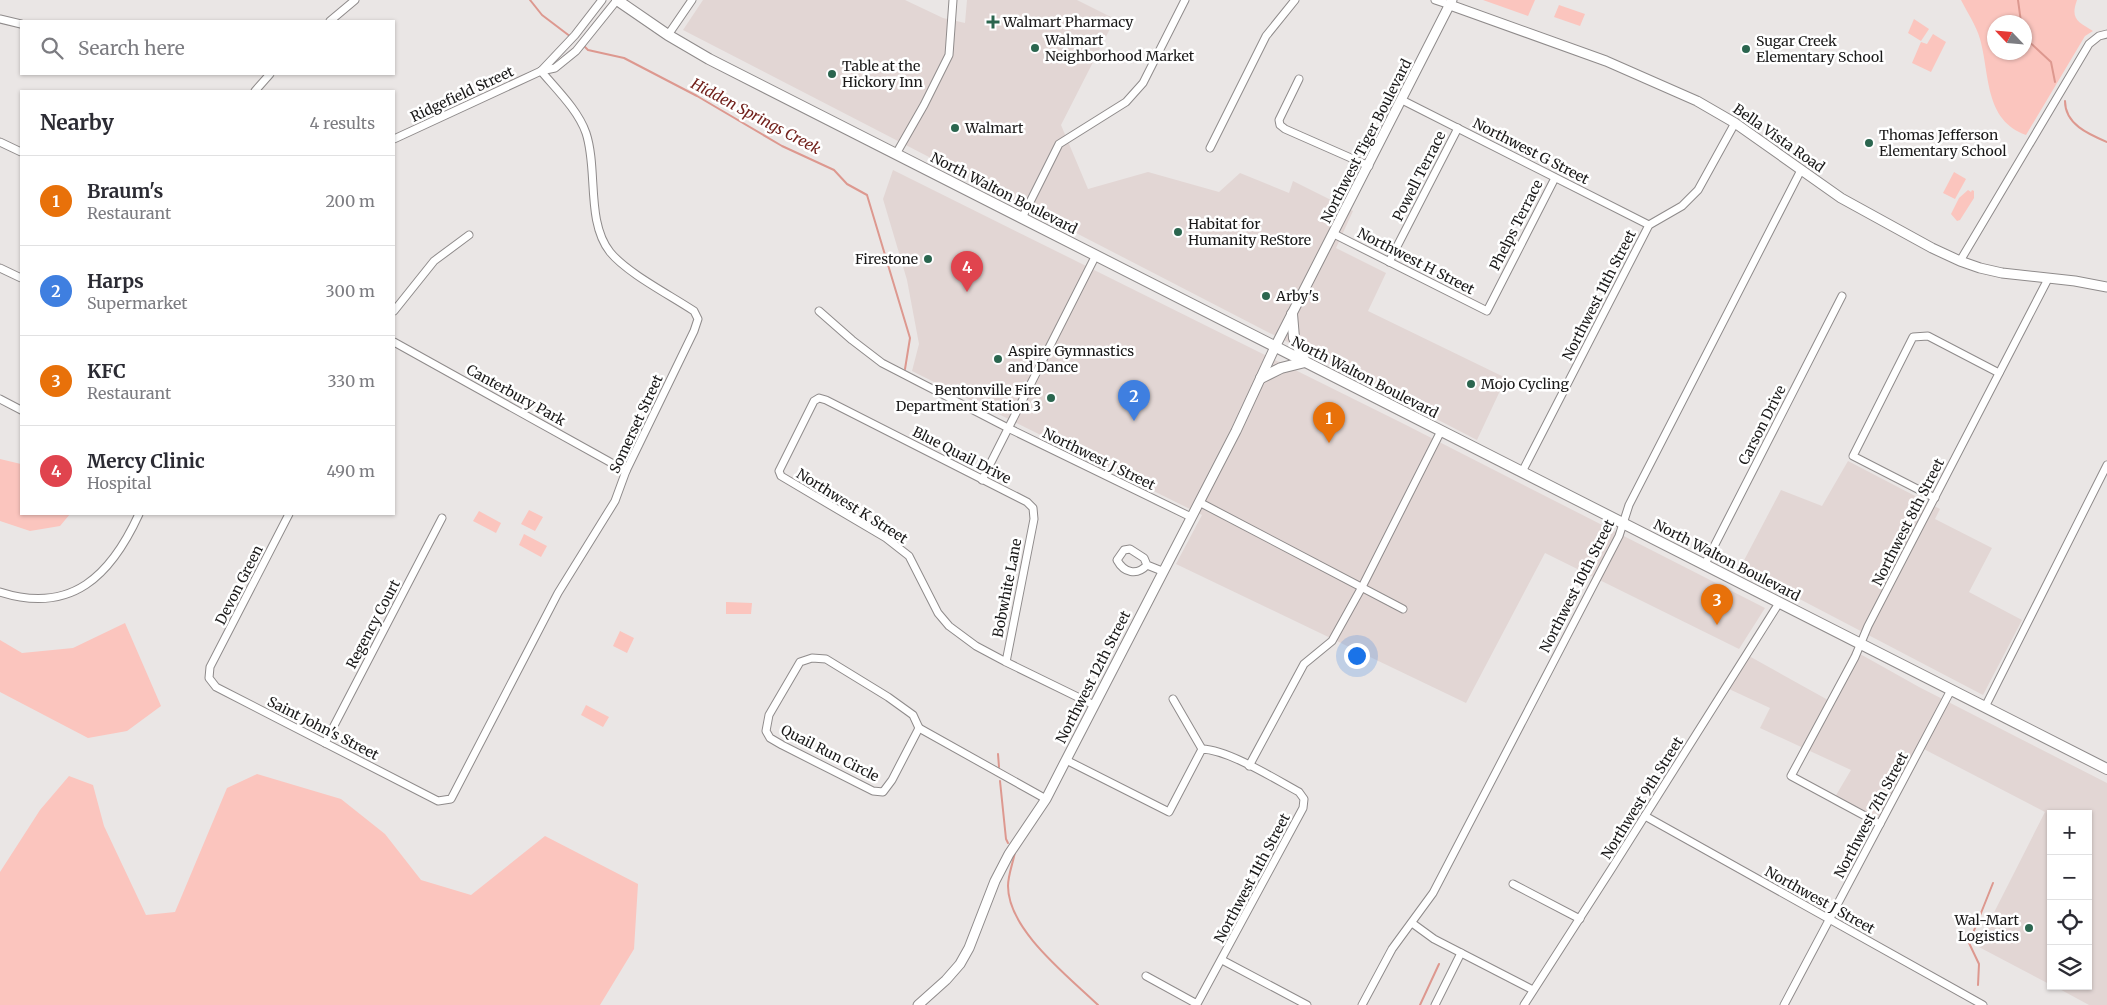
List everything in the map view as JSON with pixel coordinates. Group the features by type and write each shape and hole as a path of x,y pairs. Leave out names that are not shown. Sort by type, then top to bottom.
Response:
{"main road":[{"name":"North Walton Boulevard","path":"617,0 668,35 709,59 2107,769"},
{"path":"1261,378 1281,368 1305,362 1294,338 1292,314"}],"street":[{"path":"331,20 355,0"},
{"name":"Ridgefield Street","path":"541,71 568,43 602,0"},
{"name":"Ridgefield Street","path":"395,139 541,71 555,68 584,43 617,0"},
{"path":"668,35 692,0"},
{"path":"896,154 924,106 949,55 953,0"},
{"path":"1022,218 1059,144 1126,102 1135,94 1143,83 1185,0"},
{"path":"1210,148 1266,36 1294,0"},
{"name":"Bella Vista Road","path":"1435,0 1451,2 1670,87 1698,101 1734,123 1847,201 1932,248 1960,261 2002,273 2107,286"},
{"name":"Northwest Tiger Boulevard","path":"1275,347 1451,2"},
{"path":"0,19 20,24"},
{"path":"1960,261 2089,44 2103,35"},
{"name":"Somerset Street","path":"438,801 452,799 558,593 614,501 626,471 694,331 698,319 694,312 617,260 605,244 600,233 586,132 541,71"},
{"path":"256,90 269,75"},
{"path":"1299,79 1279,120 1280,125 1285,129 1369,166"},
{"name":"Northwest G Street","path":"1402,100 1649,225"},
{"name":"Northwest 11th Street","path":"1522,472 1649,225 1682,206 1698,190 1734,123"},
{"name":"Powell Terrace","path":"1389,262 1458,128"},
{"path":"0,142 20,152"},
{"name":"Northwest 10th Street","path":"1362,1005 1392,949 1433,893 1619,536 1629,505 1801,170"},
{"name":"Phelps Terrace","path":"1487,311 1555,178"},
{"name":"Northwest H Street","path":"1334,234 1487,311"},
{"path":"395,311 434,261 469,235"},
{"path":"982,480 1096,255"},
{"path":"0,268 20,278"},
{"name":"Northwest 8th Street","path":"1880,824 1791,776 1861,644 2048,279"},
{"name":"Carson Drive","path":"1705,564 1842,296"},
{"name":"Northwest J Street","path":"820,311 852,340 882,363 1008,428 1192,517"},
{"path":"1935,498 1853,456 1913,336 1928,336 1999,374"},
{"name":"Canterbury Park","path":"395,343 626,471"},
{"name":"Northwest 12th Street","path":"921,1004 960,964 969,948 995,881 1005,861 1046,798 1066,760 1162,571 1192,517 1275,347"},
{"name":"Blue Quail Drive","path":"814,401 819,398 826,400 1027,502 1033,508 1034,519"},
{"path":"0,399 20,409"},
{"name":"Northwest K Street","path":"814,401 779,471 781,476 886,538 909,556 938,613 949,626 976,646 1094,705"},
{"path":"1202,749 1211,749 1249,766 1304,664 1332,641 1362,587 1441,431"},
{"path":"1985,707 2107,465"},
{"path":"1199,502 1403,609"},
{"path":"0,592 12,596 41,598 68,594 81,588 99,576 109,566 125,542 138,515"},
{"name":"Devon Green","path":"210,667 288,515"},
{"name":"Regency Court","path":"325,743 442,518"},
{"name":"Bobwhite Lane","path":"1006,662 1034,519"},
{"path":"1147,565 1162,571"},
{"name":"Northwest 9th Street","path":"1524,1005 1779,602"},
{"name":"Quail Run Circle","path":"918,728 892,780 883,792 873,792 770,738 766,731 769,715 800,662 812,658 826,660 888,697 913,715 918,728 1046,798"},
{"name":"Saint John's Street","path":"210,667 209,678 216,687 438,801"},
{"name":"Northwest 7th Street","path":"1784,1005 1952,690"},
{"path":"1173,699 1202,749"},
{"path":"1066,760 1169,812 1202,749"},
{"name":"Northwest 11th Street","path":"1146,976 1197,1004 1303,808 1304,799 1299,792 1249,766"},
{"name":"Northwest J Street","path":"1645,816 1983,1005"},
{"path":"1513,884 1580,919"},
{"path":"1412,923 1434,940 1533,990"},
{"path":"1435,1005 1461,953"},
{"path":"1222,960 1307,1005"}],"shaded area":[{"path":"703,0 905,0 943,18 965,23 967,0 1077,0 1115,19 1061,125 1088,189 1148,172 1219,192 1240,173 1289,193 1293,181 1353,211 1336,248 1386,273 1368,311 1506,378 1477,440 683,30"},
{"path":"1483,0 1535,0 1528,16"},
{"path":"1961,0 2077,0 2075,16 2083,25 2093,31 2085,36 2026,135 2012,128 2002,119 1996,107 1991,95 1980,39"},
{"path":"1559,5 1585,14 1580,26 1554,17"},
{"path":"1914,19 1929,29 1921,41 1908,33"},
{"path":"1933,34 1946,42 1931,72 1912,63 1921,42 1927,44"},
{"path":"893,170 1404,424 1765,608 1739,649 1545,553 1466,703 1176,564 1202,515 912,371 919,344 907,280 883,199"},
{"path":"1954,172 1966,179 1955,199 1943,193"},
{"path":"1968,190 1974,191 1974,198 1960,220 1957,221 1951,214 1959,198"},
{"path":"0,459 20,464 20,515 69,515 60,526 30,531 0,521"},
{"path":"1848,461 1940,509 1935,519 1992,548 1969,592 2022,620 1983,695 1740,568 1781,490 1822,506"},
{"path":"529,510 543,517 535,531 521,524"},
{"path":"479,511 501,523 496,533 473,521"},
{"path":"524,534 547,546 541,557 519,545"},
{"path":"726,602 752,603 751,614 726,614"},
{"path":"125,623 161,706 127,731 88,738 0,692 0,640 22,653 73,648"},
{"path":"620,631 634,638 627,653 613,646"},
{"path":"1853,650 1919,687 2107,783 2107,1005 2089,1005 2061,990 2092,990 2092,810 2047,810 2047,983 1977,946 2045,812 1918,746 1879,820 1835,797 1851,770 1760,728 1770,708 1729,689 1749,656 1828,700"},
{"path":"586,705 609,717 603,727 581,715"},
{"path":"257,774 341,799 385,834 421,880 471,895 545,836 638,884 634,949 600,1005 0,1005 0,872 40,810 69,776 93,785 104,826 146,915 175,912 227,788"}],"waterway":[{"name":"Hidden Springs Creek","path":"530,0 542,15 571,37"},
{"path":"2018,0 2020,15"},
{"path":"2032,44 2051,62 2055,82"},
{"name":"Hidden Springs Creek","path":"583,45 588,50 624,58 697,96 782,146 834,170 847,184 867,195 910,338 905,369"},
{"path":"2065,101 2066,109 2073,122 2085,132 2107,142"},
{"path":"998,754 999,767"},
{"path":"1000,781 1008,843"},
{"path":"1015,852 1008,886 1011,903 1018,919 1042,951 1098,1005"},
{"path":"1978,985 1979,964 1969,943 1993,883"},
{"path":"1420,1005 1439,964"}],"place":[{"name":"Walmart Pharmacy","path":"993,22"},
{"name":"Walmart Neighborhood Market","path":"1035,48"},
{"name":"Sugar Creek Elementary School","path":"1746,49"},
{"name":"Table at the Hickory Inn","path":"832,74"},
{"name":"Walmart","path":"955,128"},
{"name":"Thomas Jefferson Elementary School","path":"1869,143"},
{"name":"Habitat for Humanity ReStore","path":"1178,232"},
{"name":"Firestone","path":"928,259"},
{"name":"Mercy Clinic","path":"967,292"},
{"name":"Arby's","path":"1266,296"},
{"name":"Aspire Gymnastics and Dance","path":"998,359"},
{"name":"Mojo Cycling","path":"1471,384"},
{"name":"Bentonville Fire Department Station 3","path":"1051,398"},
{"name":"Harps","path":"1134,421"},
{"name":"Braum's","path":"1329,443"},
{"name":"KFC","path":"1717,625"},
{"name":"Wal-Mart Logistics","path":"2029,928"}]}
